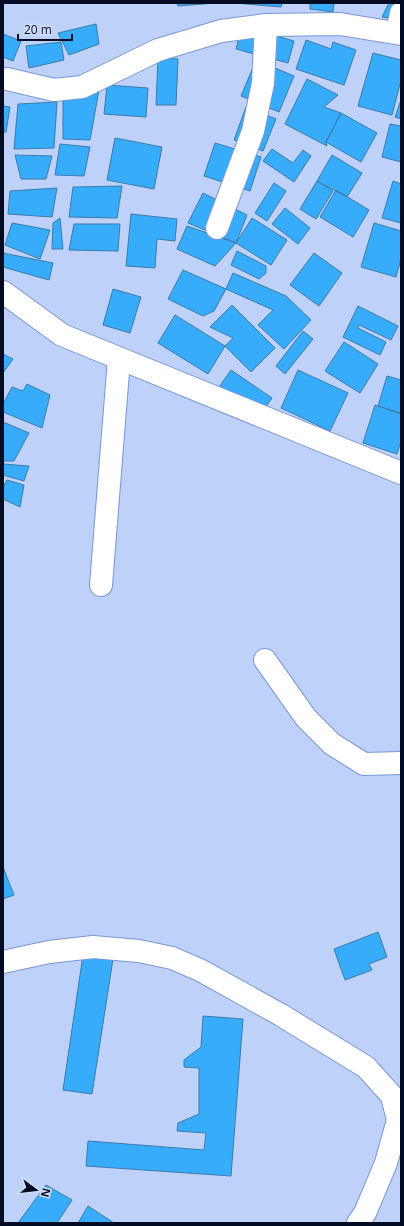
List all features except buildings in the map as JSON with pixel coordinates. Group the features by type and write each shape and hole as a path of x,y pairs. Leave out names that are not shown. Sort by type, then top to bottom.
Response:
{"street":[{"path":"4,76 54,90 82,86 158,50 221,31 266,25 340,24 400,27"},
{"path":"218,228 253,132 263,83 266,25"},
{"path":"3,292 62,335 401,473"},
{"path":"101,585 119,359"},
{"path":"265,660 306,718 332,744 364,764 401,763"},
{"path":"3,962 49,952 94,947 139,951 172,958 200,970 268,1008 366,1067 392,1096 398,1120 386,1163 364,1213 358,1223"}]}
